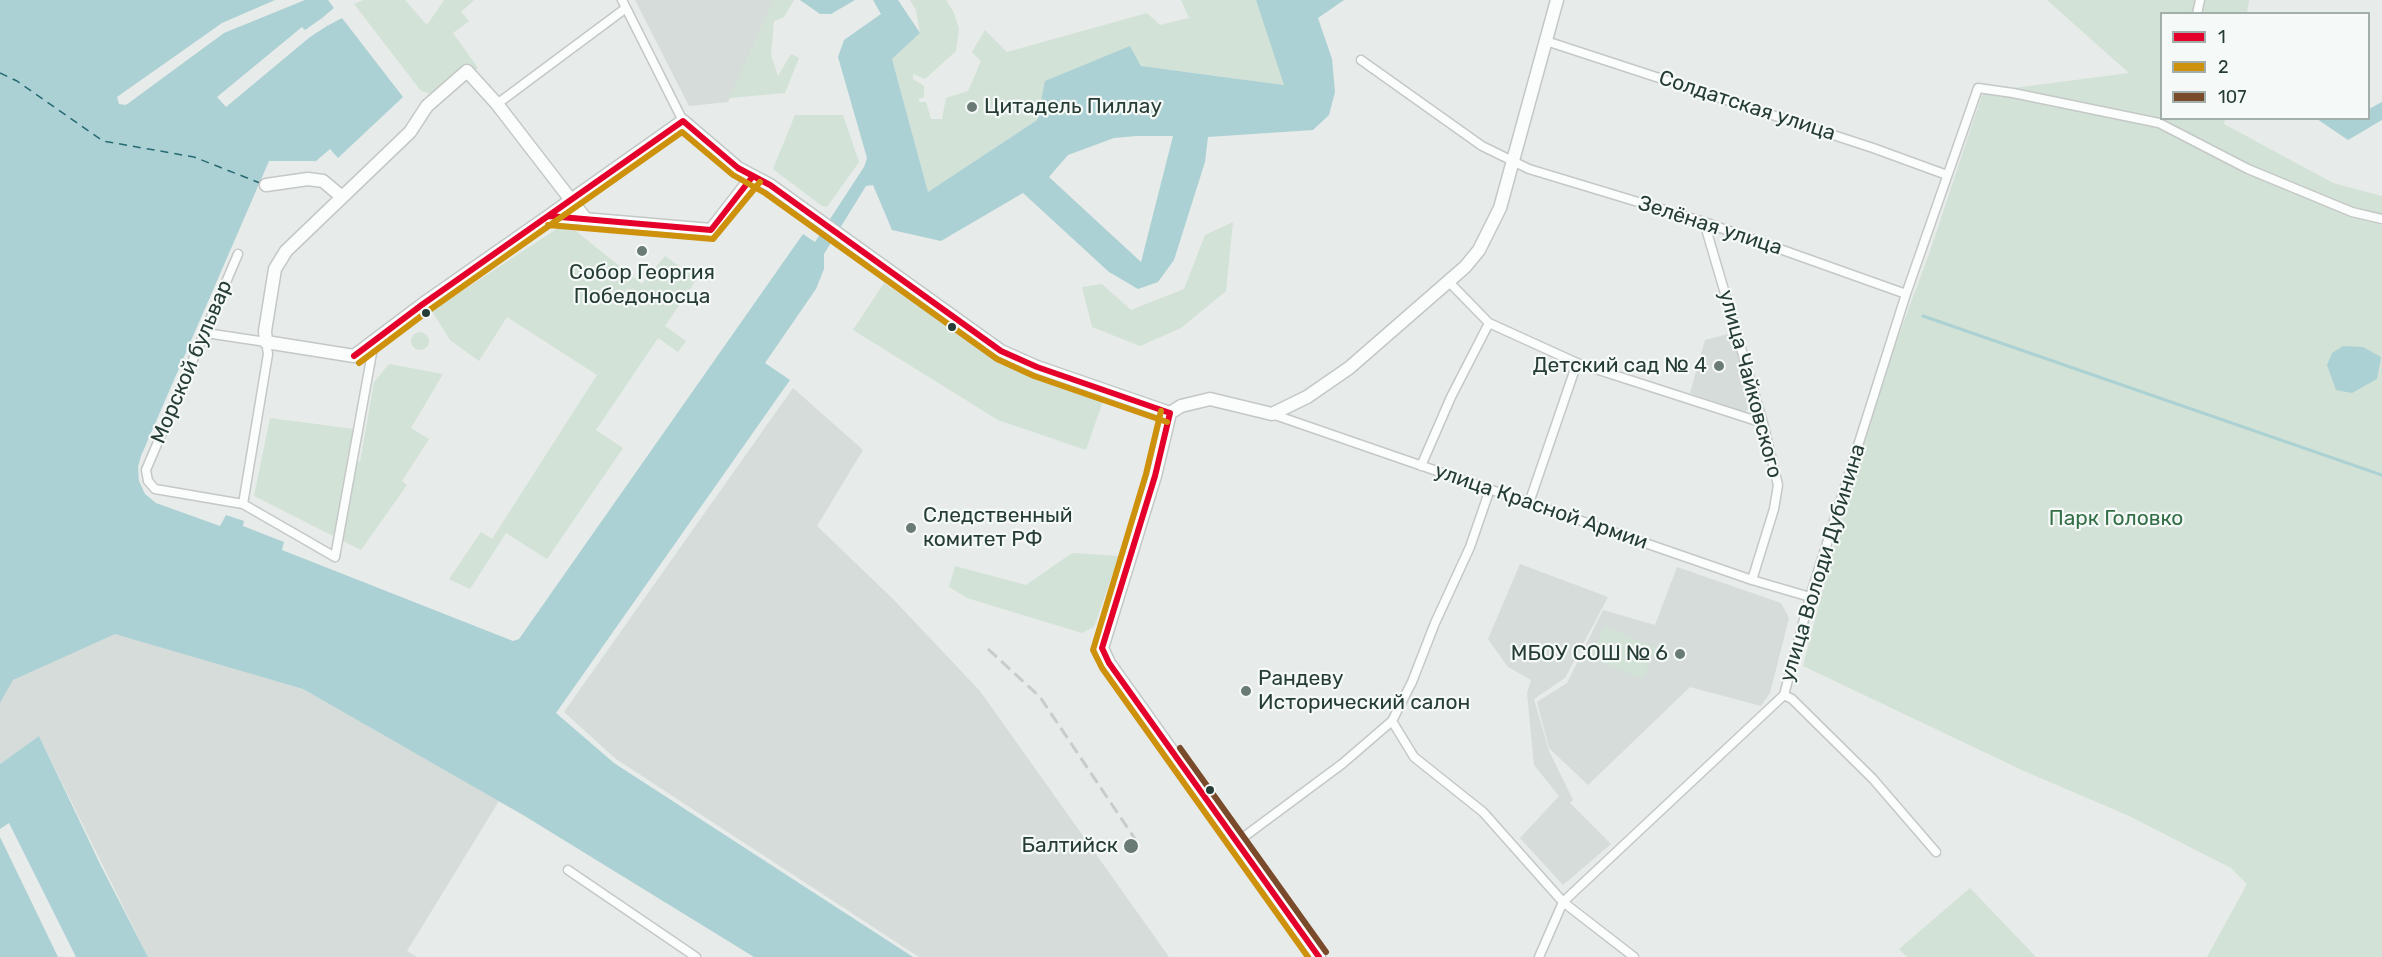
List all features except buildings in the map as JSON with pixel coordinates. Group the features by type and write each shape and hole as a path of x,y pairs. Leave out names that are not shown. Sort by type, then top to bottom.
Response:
{"street":[{"path":"1319,957 1109,663 1102,648 1155,476 1170,413 1181,406 1210,399 1272,414 1307,396 1349,368 1465,267 1485,240 1500,208 1557,0"},
{"path":"497,104 624,4 683,121 738,168 770,185 1001,351 1037,367 1170,413"},
{"name":"Солдатская улица","path":"1546,41 1873,148 1947,175"},
{"name":"Зелёная улица","path":"1362,60 1482,146 1529,169 1704,222 1906,294"},
{"path":"374,342 335,557 243,504 268,354 265,331 275,269 286,251 410,132 427,106 467,71 497,104 585,218"},
{"name":"улица Володи Дубинина","path":"1539,957 1563,902 1784,695 1810,597 1906,294 1978,88 2160,120"},
{"path":"2160,120 2248,169 2352,212 2382,219"},
{"path":"206,333 354,356 683,121"},
{"path":"549,216 711,230 753,176"},
{"path":"266,186 308,179 323,181 342,197"},
{"name":"улица Чайковского","path":"1704,222 1763,423 1778,485 1774,509 1752,580"},
{"name":"Морской бульвар","path":"238,254 146,471 148,481 155,489 243,504"},
{"path":"1449,282 1489,323 1577,363 1763,423"},
{"path":"1421,466 1451,397 1489,323"},
{"path":"1529,503 1577,363"},
{"name":"улица Красной Армии","path":"1272,414 1752,580 1810,597"},
{"path":"1237,842 1342,764 1392,721 1412,682 1435,623 1470,547 1490,489"},
{"path":"1784,695 1792,699 1873,779 1936,852"},
{"path":"1392,721 1414,757 1483,812 1563,902 1634,957"},
{"path":"568,870 696,957"}],"shaded area":[{"path":"635,0 774,0 728,102 689,106"},
{"name":"Детский сад № 4","path":"1732,333 1750,404 1748,410 1744,412 1690,393 1705,340"},
{"path":"793,388 863,450 817,526 893,599 980,691 1169,957 919,957 616,759 564,712"},
{"path":"1520,564 1608,597 1565,678 1534,699 1549,751 1573,800 1570,803 1611,844 1563,885 1520,838 1559,796 1534,765 1527,693 1531,680 1508,667 1488,639"},
{"name":"МБОУ СОШ № 6","path":"1677,567 1781,603 1789,618 1770,693 1761,706 1690,687 1588,785 1549,748 1537,702 1567,683 1603,610 1655,625"},
{"path":"115,633 303,689 499,801 407,951 417,957 148,957 39,736 0,764 0,703 12,680"}],"green space":[{"path":"364,0 405,0 427,25 444,0 474,0 461,12 469,21 453,33 478,68 441,103 433,94 421,91 354,4"},
{"path":"774,0 794,0 784,17 774,21 771,55 778,76 791,54 799,58 785,93 729,98"},
{"name":"Цитадель Пиллау","path":"910,0 946,0 954,13 959,29 956,51 925,79 913,74 913,79 924,86 924,97 919,99 919,102 926,102 931,119 942,119 946,98 968,91 981,61 972,52 985,30 1007,52 1147,13 1160,25 1189,18 1181,0 1256,0 1285,85 1141,66 1130,46 1037,120 928,192 892,59 920,33 916,10"},
{"name":"Парк Головко","path":"2047,0 2249,0 2247,12 2160,12 2160,120 2225,120 2224,124 2333,183 2382,196 2382,957 2207,957 2247,884 2231,868 2127,815 2024,771 1803,666 1866,424 1930,251 1983,92 2129,73"},
{"path":"795,115 843,115 859,162 827,207 822,206 773,169"},
{"path":"1233,222 1226,291 1181,328 1140,346 1092,327 1082,287 1102,284 1131,310 1184,289 1205,235"},
{"path":"558,228 572,228 642,284 665,256 697,279 665,326 686,341 678,352 658,338 596,430 623,448 547,559 506,533 470,589 449,579 481,532 492,539 597,375 507,317 479,361 450,340 432,311"},
{"path":"884,283 1015,371 1103,401 1086,450 998,420 853,330"},
{"path":"420,332 426,335 429,341 426,347 420,350 414,347 411,341 414,335"},
{"path":"389,364 443,374 411,428 429,439 402,481 407,485 361,550 254,496 270,418 354,429 347,459 360,462 374,382"},
{"path":"1072,553 1119,556 1094,627 1082,633 967,598 949,587 955,566 1026,585"},
{"path":"1604,626 1656,648 1643,679 1591,658"},
{"path":"1970,888 2036,957 1907,957 1899,949"}],"water":[{"path":"0,0 328,0 334,8 322,18 327,26 342,18 403,97 338,158 330,149 316,161 269,161 141,456 138,467 139,481 145,494 156,503 220,526 226,515 244,521 243,526 284,542 282,550 513,641 519,639 803,234 815,242 864,167 867,158 838,57 844,40 881,14 873,0 898,0 920,33 892,59 928,192 1037,120 1045,81 1130,46 1141,66 1284,85 1256,0 1344,0 1318,18 1332,59 1335,92 1329,115 1313,130 1208,137 1205,162 1174,260 1158,282 1138,289 1109,272 1023,193 941,241 892,230 873,185 866,186 824,254 824,269 816,289 765,363 790,380 556,713 614,763 913,957 754,957 523,815 303,689 115,634 13,680 0,703","holes":["1173,136 1141,262 1049,177 1068,155 1114,138"]},
{"path":"800,0 855,0 831,14 820,14"},
{"path":"2382,102 2382,120 2348,140 2318,120 2370,120 2370,108"},
{"path":"2343,346 2363,347 2381,357 2377,379 2352,393 2336,390 2327,365 2332,353"},
{"path":"39,736 101,866 148,957 0,957 0,764"}],"pier":[{"path":"275,0 305,0 224,33 126,105 119,104 117,97 222,23"},
{"path":"322,18 327,26 310,37 226,107 217,97 302,27 305,30"},
{"path":"9,823 76,957 58,957 0,837 0,829"}],"waterway":[{"path":"1923,316 2382,475"}],"ferry route":[{"path":"0,73 17,81 103,141 194,157 260,183"}],"railway":[{"path":"988,649 1040,697 1137,842"}],"transit line":[{"name":"1","path":"354,356 423,304 683,121 738,168 770,185 1001,351 1037,367 1170,413"},
{"name":"2","path":"359,363 428,311 682,132 733,175 765,193 997,359 1034,376 1167,422"},
{"name":"1","path":"549,216 711,230 753,176"},
{"name":"2","path":"548,225 713,239 760,182"},
{"name":"2","path":"1161,411 1146,474 1093,650 1102,668 1308,957"},
{"name":"1","path":"1170,413 1155,476 1102,648 1109,663 1319,957"},
{"name":"107","path":"1180,748 1326,952"}],"place":[{"name":"Цитадель Пиллау","path":"972,107"},
{"name":"Собор Георгия Победоносца","path":"642,251"},
{"name":"Детский сад № 4","path":"1719,366"},
{"name":"Следственный комитет РФ","path":"911,528"},
{"name":"МБОУ СОШ № 6","path":"1680,654"},
{"name":"Рандеву Исторический салон","path":"1246,691"},
{"name":"Балтийск","path":"1131,846"}]}
